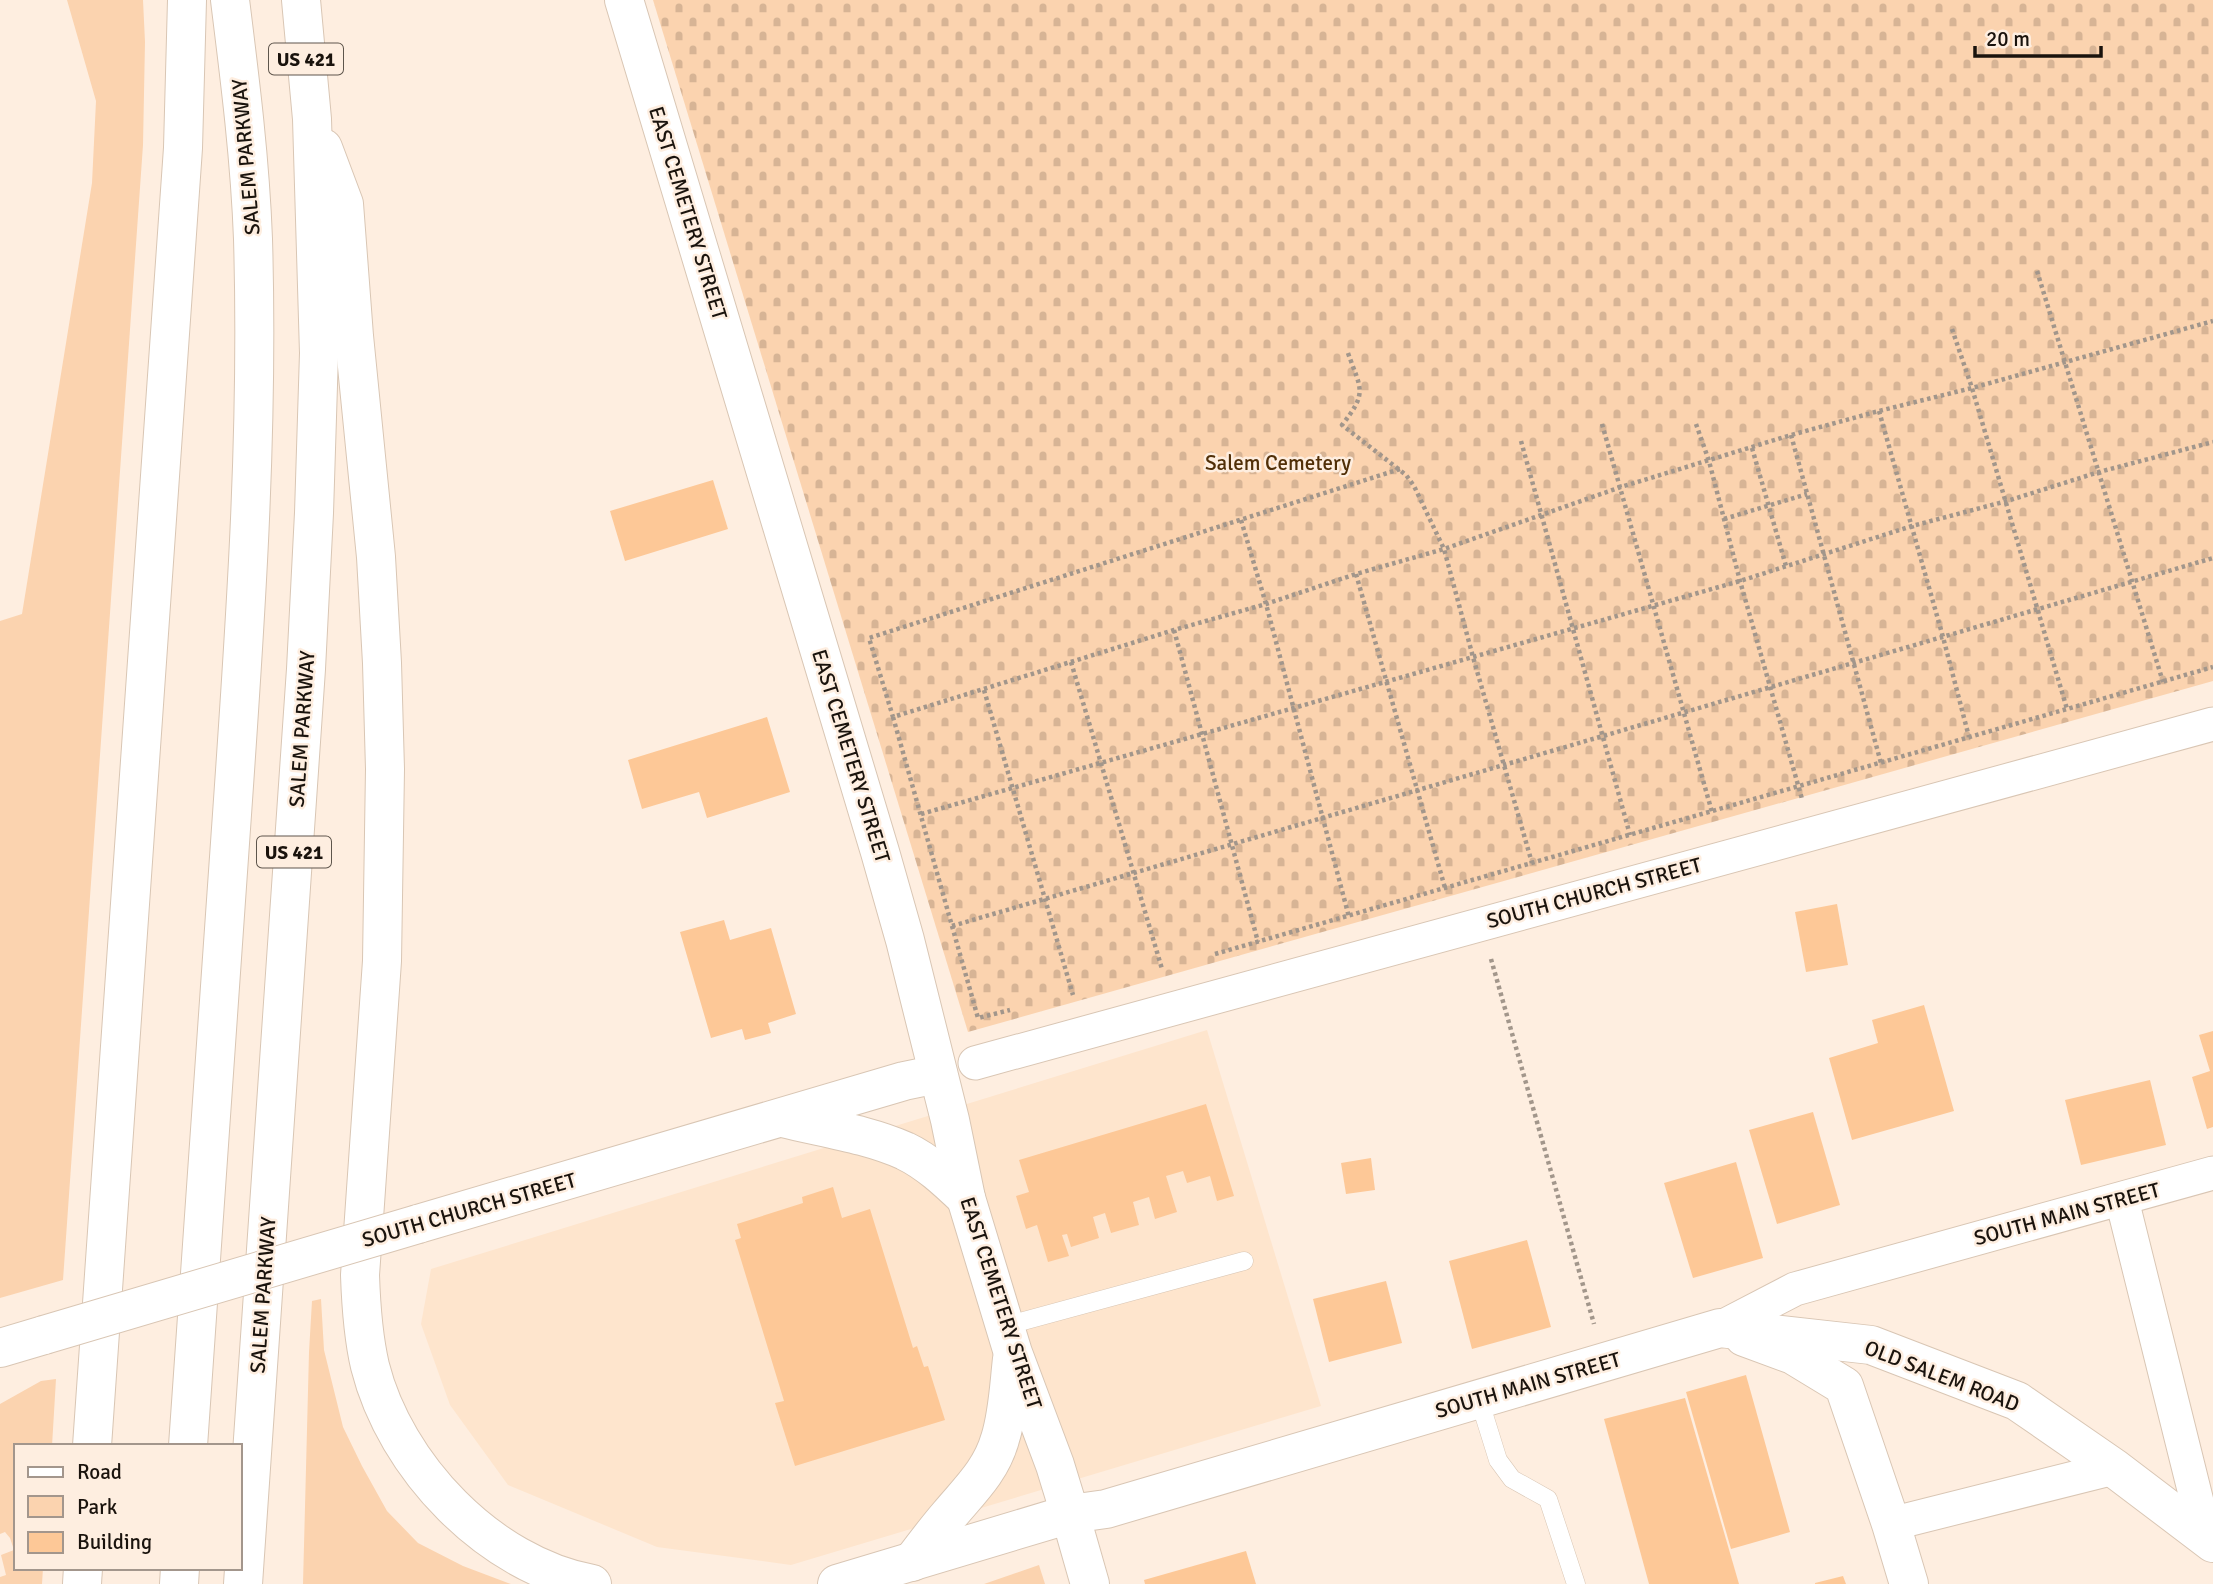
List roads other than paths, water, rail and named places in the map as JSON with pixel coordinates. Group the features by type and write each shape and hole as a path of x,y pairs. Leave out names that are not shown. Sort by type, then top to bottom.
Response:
{"main road":[{"path":"92,1444 183,148 187,0"},
{"name":"SALEM PARKWAY","path":"188,1444 242,665 254,378 252,224 246,125 230,0"},
{"name":"SALEM PARKWAY","path":"243,1584 306,682 314,513 319,353 312,119 301,0"},
{"name":"EAST CEMETERY STREET","path":"624,0 880,852 905,940 966,1198 1009,1339 1055,1465 1090,1584"},
{"path":"312,119 344,204 376,557 382,663 385,783 382,961 360,1275 361,1305 370,1366 388,1414 404,1444 428,1480 451,1505 475,1527 528,1561 557,1574 592,1584"},
{"name":"SOUTH CHURCH STREET","path":"0,1348 938,1074"},
{"path":"781,1118 872,1139 906,1152 940,1174 966,1198"},
{"path":"1720,1328 1793,1355 1844,1386 1909,1584"},
{"name":"SOUTH MAIN STREET","path":"837,1584 1070,1514 1105,1509 1720,1328"},
{"name":"OLD SALEM ROAD","path":"1720,1328 1871,1345 2017,1401 2114,1468 2210,1540"},
{"path":"912,1562 950,1513 981,1479 1000,1440 1005,1416 1009,1339"}],"street":[{"name":"SOUTH CHURCH STREET","path":"975,1063 2213,723"},
{"name":"SOUTH MAIN STREET","path":"1720,1328 1795,1289 2213,1173"},
{"name":"OLD SALEM ROAD","path":"2122,1200 2210,1540"},
{"path":"1891,1524 2114,1468"}],"lane":[{"path":"1009,1339 1244,1261"},
{"path":"1479,1399 1499,1460 1505,1470 1512,1479 1548,1499 1576,1584"}],"park label":[{"name":"Salem Cemetery","path":"1278,463"}]}
